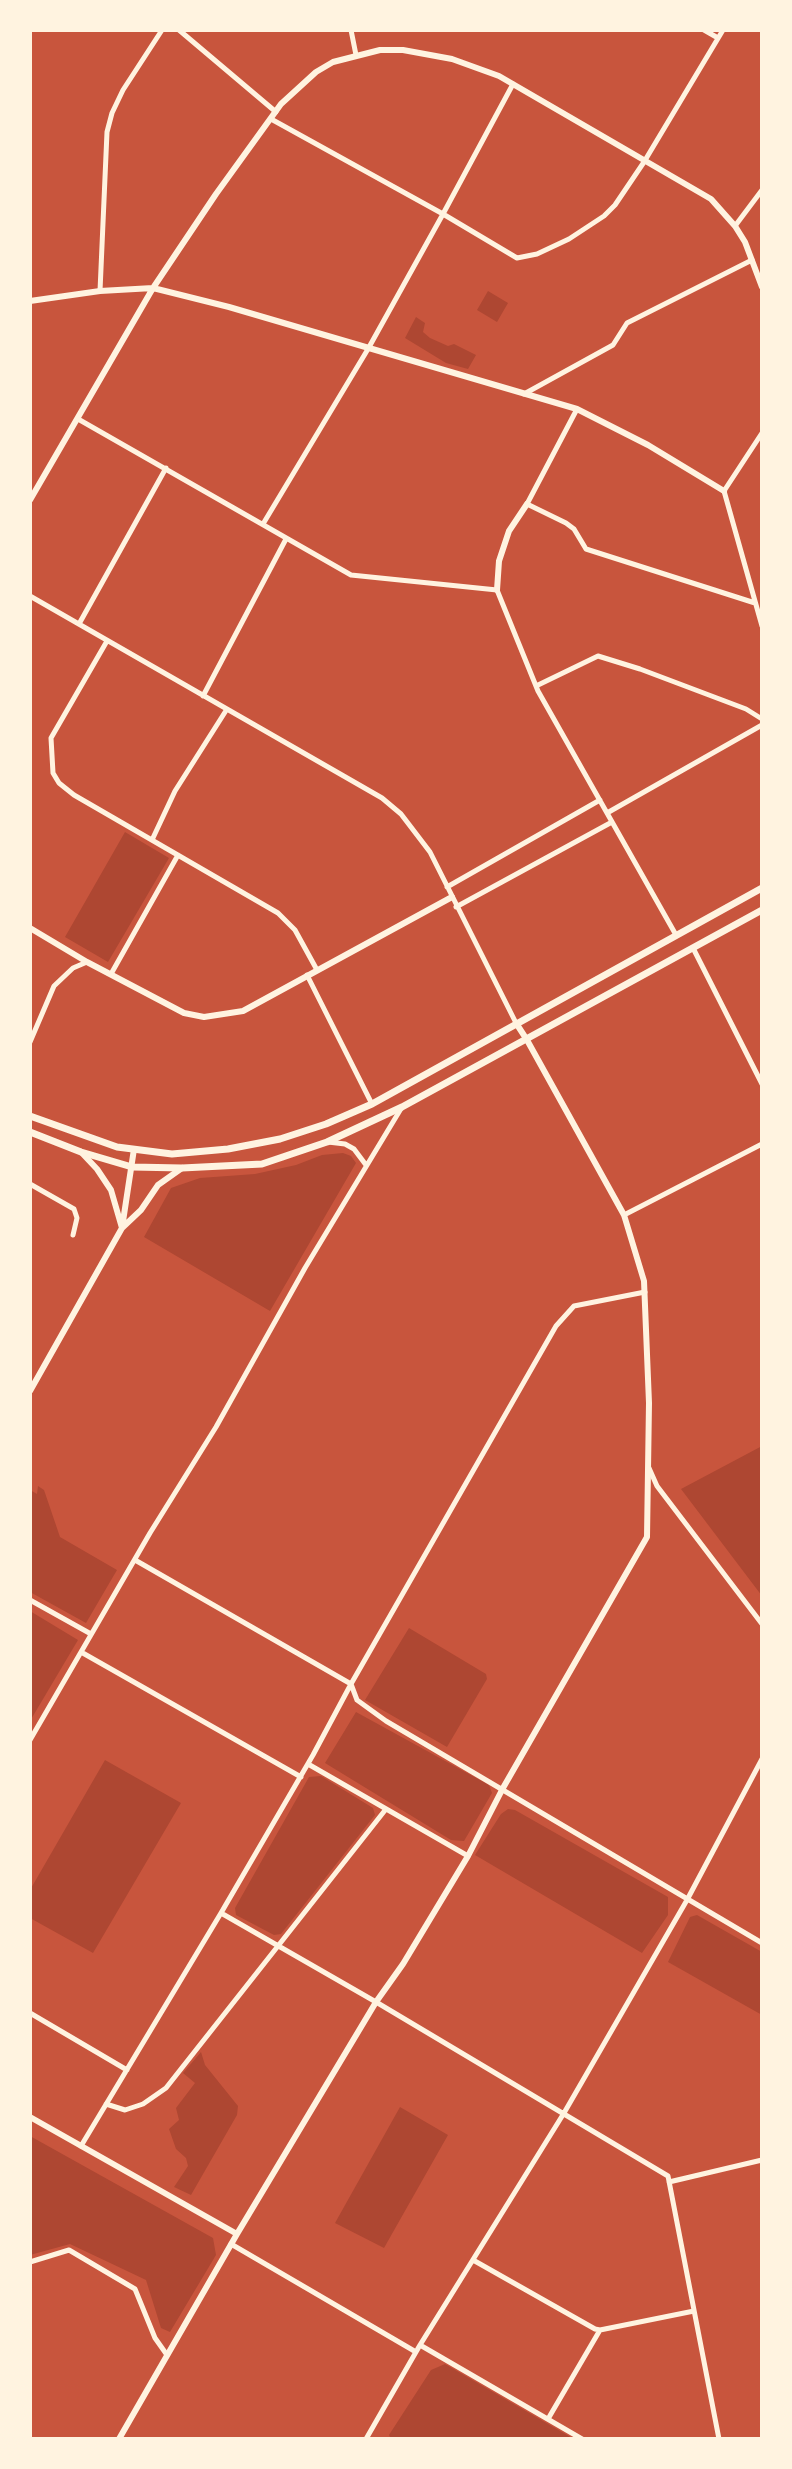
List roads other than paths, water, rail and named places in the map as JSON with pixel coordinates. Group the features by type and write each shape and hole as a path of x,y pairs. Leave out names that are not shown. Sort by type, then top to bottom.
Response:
{"main road":[{"path":"30,1116 117,1147 172,1154 241,1147 280,1139 372,1104 762,888"},
{"path":"30,1132 132,1167 262,1164 327,1142 402,1107 762,910"}],"street":[{"path":"100,291 107,132 123,90 162,30"},
{"path":"179,30 276,113"},
{"path":"351,30 356,55"},
{"path":"704,30 718,38"},
{"path":"271,119 517,258 537,254 569,239 615,205 723,30"},
{"path":"30,500 153,288 216,194 295,90 333,62 356,55 380,50 425,53 474,65 513,84 711,199 745,242 762,287"},
{"path":"263,524 368,349 513,84"},
{"path":"735,226 762,190"},
{"path":"524,394 613,345 627,323 752,260"},
{"path":"30,301 100,291 153,288 229,307 577,409 648,445 724,491 762,626"},
{"path":"577,409 527,504 509,531 499,561 497,590 536,686 676,935"},
{"path":"78,419 351,575 497,590"},
{"path":"724,491 762,433"},
{"path":"79,624 166,468"},
{"path":"527,504 574,529 586,549 755,603"},
{"path":"203,696 286,539"},
{"path":"30,596 382,798 401,814 430,852 516,1023 624,1215 645,1292 649,1403 647,1537 503,1788 468,1856 403,1964 376,2002 231,2244 119,2439"},
{"path":"107,640 51,738 53,773 59,783 74,795 278,913 295,930 317,970"},
{"path":"536,686 598,656 746,709 762,719"},
{"path":"152,840 175,791 227,709"},
{"path":"607,813 762,725"},
{"path":"447,887 600,800"},
{"path":"456,907 612,822"},
{"path":"111,974 178,855"},
{"path":"30,928 184,1013 204,1017 243,1011 452,897"},
{"path":"693,948 762,1084"},
{"path":"30,1042 54,986 73,968 87,962"},
{"path":"307,975 372,1104"},
{"path":"30,1740 402,1107"},
{"path":"327,1142 345,1144 354,1149 366,1165"},
{"path":"624,1215 762,1144"},
{"path":"122,1228 134,1149"},
{"path":"81,1152 111,1190 122,1228"},
{"path":"30,1391 122,1228 141,1210 158,1185 182,1168"},
{"path":"30,1184 74,1209 77,1218 73,1235"},
{"path":"81,2146 301,1777 556,1326 574,1306 645,1292"},
{"path":"649,1468 657,1486 762,1624"},
{"path":"135,1560 351,1684 363,1707 762,1943"},
{"path":"30,1600 91,1634"},
{"path":"81,1652 301,1777"},
{"path":"366,2439 420,2345 564,2113 687,1900 762,1759"},
{"path":"308,1764 468,1856"},
{"path":"106,2104 125,2110 143,2104 166,2088 386,1809"},
{"path":"221,1913 668,2176 719,2439"},
{"path":"30,2013 127,2070"},
{"path":"30,2117 237,2234"},
{"path":"669,2182 762,2160"},
{"path":"231,2244 416,2352"},
{"path":"30,2262 69,2250 135,2289 155,2338 167,2355"},
{"path":"473,2260 600,2330 694,2311"},
{"path":"548,2419 600,2330"},
{"path":"420,2345 582,2439"}]}
